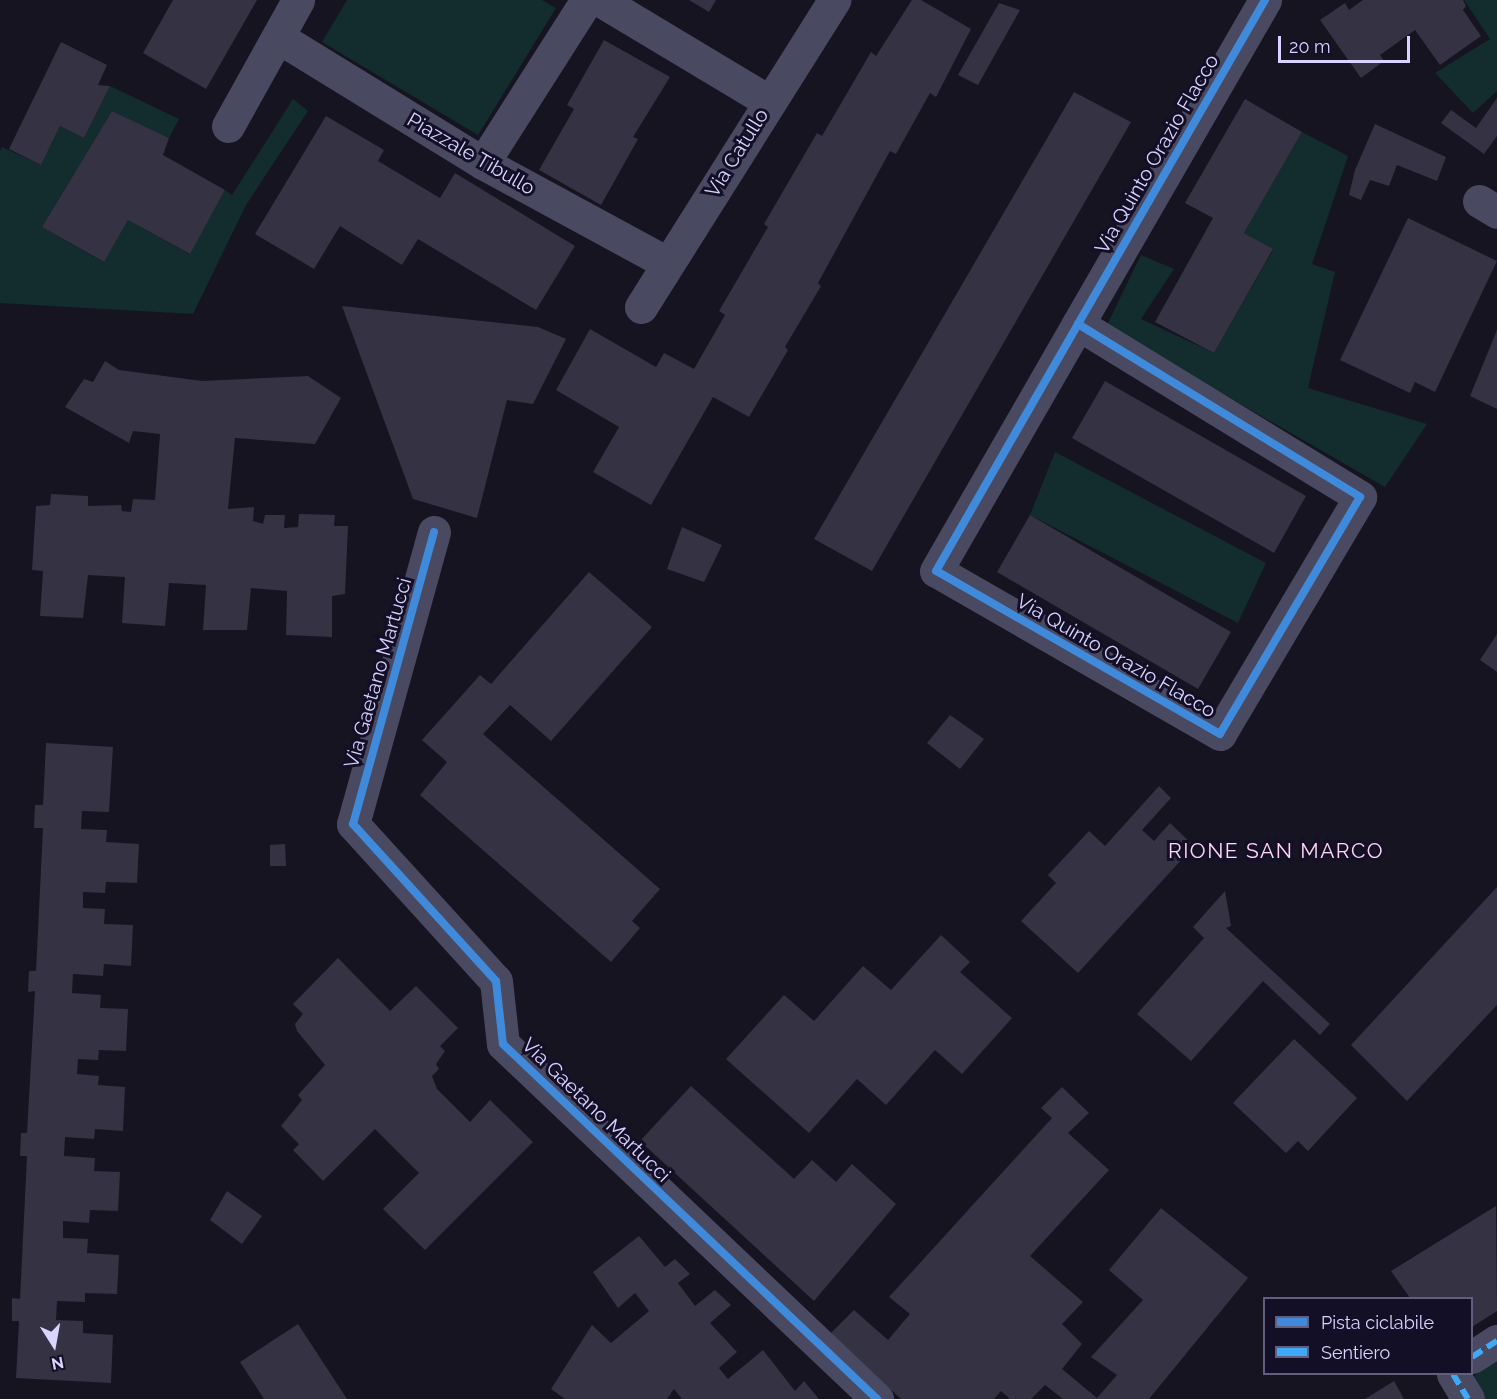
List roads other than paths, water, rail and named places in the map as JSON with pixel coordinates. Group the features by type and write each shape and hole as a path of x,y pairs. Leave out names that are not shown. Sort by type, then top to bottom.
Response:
{"street":[{"path":"228,126 298,0"},
{"path":"483,163 587,0"},
{"path":"600,0 770,102"},
{"name":"Via Catullo","path":"641,307 834,0"},
{"name":"Via Quinto Orazio Flacco","path":"1078,324 1360,498 1220,734 936,571 1078,324 1265,0"},
{"name":"Piazzale Tibullo","path":"278,38 483,163 668,263"},
{"name":"Via Gaetano Martucci","path":"434,532 353,824 496,981 503,1044 877,1399"},
{"path":"1473,1356 1497,1341"},
{"path":"1455,1375 1468,1399"}],"district":[{"name":"RIONE SAN MARCO","path":"1276,851"}]}
